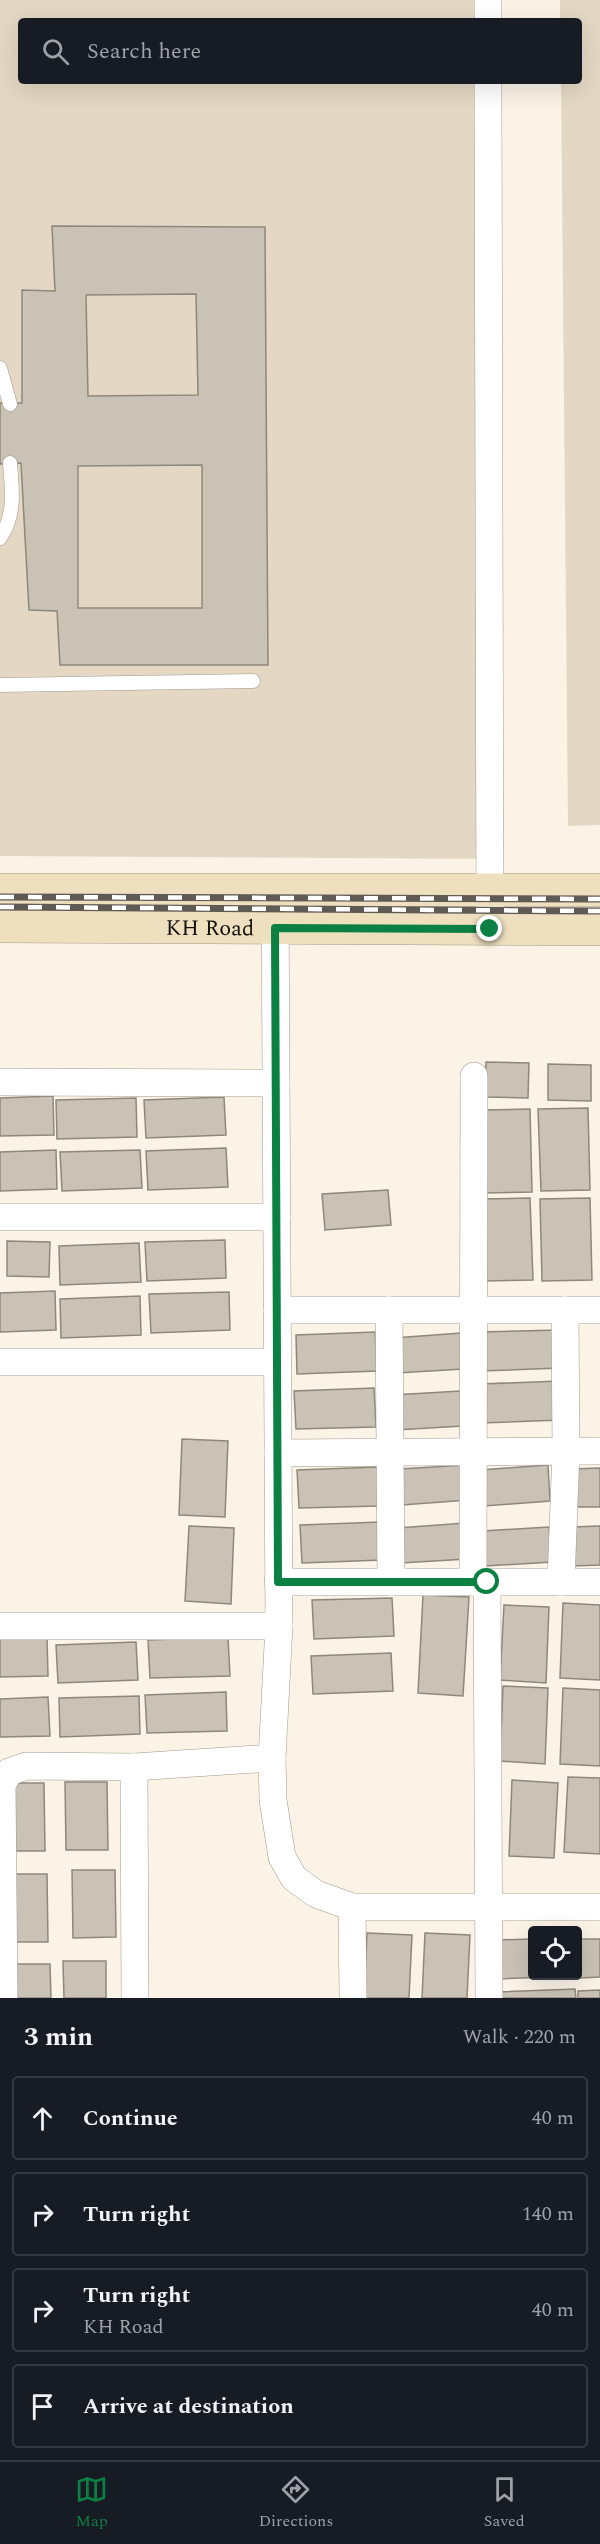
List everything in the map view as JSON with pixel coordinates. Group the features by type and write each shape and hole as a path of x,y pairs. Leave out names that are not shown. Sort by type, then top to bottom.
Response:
{"main road":[{"name":"KH Road","path":"3,890 600,890"},
{"name":"KH Road","path":"4,926 600,929"}],"street":[{"path":"488,0 488,18"},
{"path":"488,84 490,929"},
{"path":"275,891 279,1626 272,1758 273,1800 282,1857 294,1878 316,1894 352,1907 600,1907"},
{"path":"474,1076 473,1451 480,1582 489,1998"},
{"path":"0,1082 276,1083"},
{"path":"0,1217 277,1217"},
{"path":"277,1310 600,1310"},
{"path":"389,1310 391,1582"},
{"path":"561,1582 566,1451 565,1310"},
{"path":"0,1362 277,1362"},
{"path":"278,1453 600,1451"},
{"path":"278,1582 600,1582"},
{"path":"0,1626 279,1626"},
{"path":"4,1998 2,1785 9,1772 26,1766 134,1767 272,1758"},
{"path":"134,1767 135,1998"},
{"path":"352,1907 353,1998"}],"lane":[{"path":"0,368 10,404"},
{"path":"0,538 10,522 12,506 10,463"},
{"path":"0,686 253,681"},
{"path":"3,890 4,926"}],"shaded area":[{"path":"0,0 497,0 497,18 18,18 18,84 497,84 496,859 0,856"},
{"path":"560,0 600,0 600,825 568,826 561,84 582,84 582,18 560,18"}],"building":[{"path":"52,226 265,227 268,665 60,665 57,611 29,610 21,463 0,464 0,403 22,403 22,290 55,291","holes":["196,294 198,395 88,396 86,295","202,465 202,608 78,608 78,466"]},
{"path":"486,1062 529,1063 528,1098 485,1097"},
{"path":"548,1064 591,1065 591,1101 548,1100"},
{"path":"53,1096 54,1135 0,1136 0,1098"},
{"path":"224,1097 226,1135 146,1138 144,1100"},
{"path":"136,1098 137,1137 57,1139 56,1100"},
{"path":"588,1108 590,1190 541,1191 538,1109"},
{"path":"530,1109 532,1192 483,1193 481,1110"},
{"path":"226,1148 228,1187 148,1190 146,1151"},
{"path":"56,1150 57,1189 0,1191 0,1152"},
{"path":"140,1150 142,1188 62,1191 60,1152"},
{"path":"388,1190 391,1225 325,1230 322,1194"},
{"path":"530,1198 533,1280 483,1281 481,1199"},
{"path":"590,1198 592,1280 542,1281 540,1199"},
{"path":"225,1240 226,1278 147,1281 145,1242"},
{"path":"7,1241 50,1242 49,1277 7,1276"},
{"path":"139,1243 141,1282 60,1285 59,1246"},
{"path":"55,1291 56,1330 0,1332 0,1293"},
{"path":"229,1292 230,1330 151,1333 149,1294"},
{"path":"140,1296 141,1335 61,1338 60,1299"},
{"path":"559,1330 560,1368 481,1371 479,1332"},
{"path":"375,1332 377,1371 297,1374 296,1335"},
{"path":"461,1333 463,1369 397,1373 394,1338"},
{"path":"560,1381 561,1420 481,1423 480,1384"},
{"path":"374,1388 376,1427 296,1429 294,1391"},
{"path":"460,1391 462,1426 396,1430 393,1395"},
{"path":"182,1439 228,1441 225,1517 179,1515"},
{"path":"466,1465 468,1500 402,1505 400,1469"},
{"path":"548,1465 550,1501 484,1506 481,1470"},
{"path":"377,1467 379,1506 299,1508 297,1470"},
{"path":"600,1468 600,1507 574,1507 573,1469"},
{"path":"380,1522 382,1560 302,1563 300,1525"},
{"path":"465,1523 467,1559 401,1563 398,1528"},
{"path":"189,1526 234,1528 231,1604 185,1601"},
{"path":"600,1526 600,1565 573,1566 571,1527"},
{"path":"549,1527 552,1562 485,1566 483,1531"},
{"path":"423,1595 469,1597 463,1696 418,1693"},
{"path":"392,1598 394,1636 314,1639 312,1600"},
{"path":"563,1603 600,1605 600,1680 560,1678"},
{"path":"504,1605 549,1607 546,1683 500,1680"},
{"path":"47,1637 48,1676 0,1677 0,1639"},
{"path":"228,1637 230,1676 150,1678 148,1640"},
{"path":"136,1642 138,1680 58,1683 56,1645"},
{"path":"391,1653 393,1691 313,1694 311,1656"},
{"path":"503,1686 548,1688 545,1764 500,1761"},
{"path":"563,1688 600,1690 600,1766 560,1764"},
{"path":"226,1692 227,1731 147,1733 145,1695"},
{"path":"139,1696 140,1734 60,1737 59,1698"},
{"path":"48,1697 50,1736 0,1737 0,1699"},
{"path":"568,1777 600,1778 600,1854 564,1852"},
{"path":"512,1780 558,1783 554,1858 509,1856"},
{"path":"65,1782 107,1782 108,1850 66,1850"},
{"path":"3,1783 44,1783 45,1851 4,1851"},
{"path":"72,1870 115,1870 116,1937 73,1938"},
{"path":"5,1874 47,1874 48,1942 6,1942"},
{"path":"367,1933 412,1935 409,1998 364,1998"},
{"path":"425,1933 470,1935 467,1998 422,1998"},
{"path":"528,1939 528,1978 496,1979 494,1940"},
{"path":"582,1939 600,1939 600,1977 582,1978"},
{"path":"63,1961 106,1961 106,1998 64,1998"},
{"path":"9,1964 50,1964 51,1998 9,1998"},
{"path":"575,1989 576,1998 495,1998 495,1992"},
{"path":"600,1990 600,1998 578,1998 578,1991"}],"railway":[{"path":"0,897 600,899"},
{"path":"0,907 600,911"}],"route":[{"path":"487,1582 278,1582 275,928 490,929"}]}
